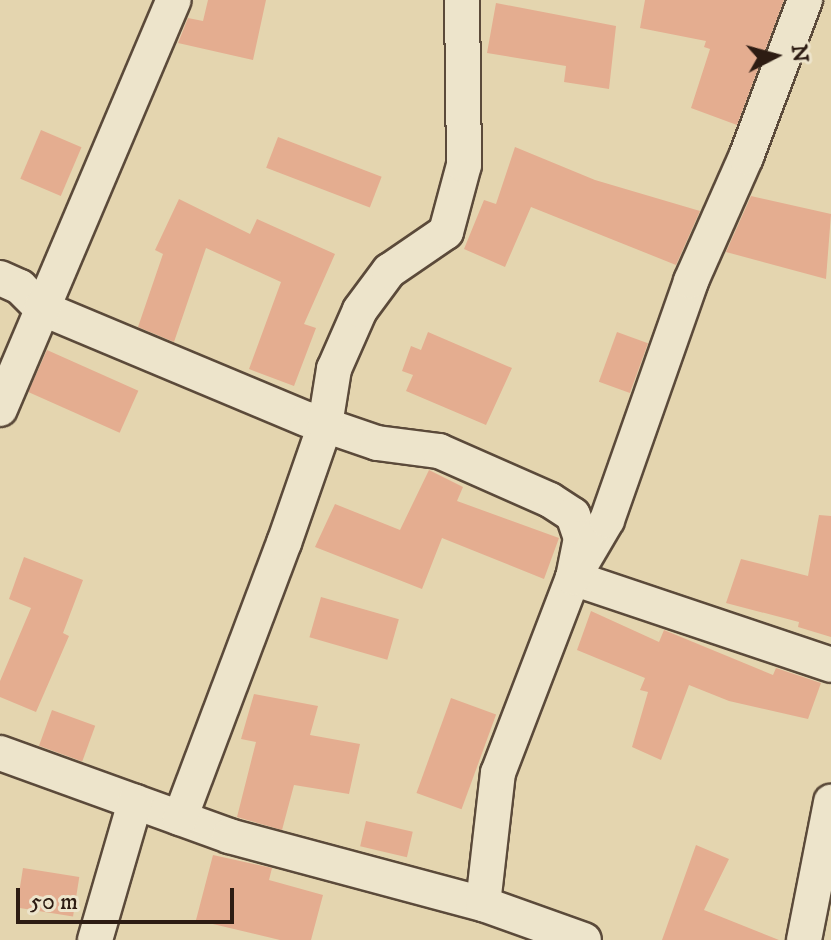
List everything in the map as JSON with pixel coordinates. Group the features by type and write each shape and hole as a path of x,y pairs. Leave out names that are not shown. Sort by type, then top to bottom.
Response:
{"street":[{"path":"0,409 174,0"},
{"path":"180,818 325,425 334,369 360,310 389,271 446,232 464,165 462,0"},
{"path":"483,904 498,773 573,578 607,520 691,281 746,157 805,0"},
{"path":"0,278 20,287 41,308 325,425 377,443 439,451 550,500 573,515 581,538 573,578"},
{"path":"573,578 831,665"},
{"path":"0,753 318,864 483,904 584,940"},
{"path":"95,940 135,802"},
{"path":"804,940 831,802"}],"building":[{"path":"208,0 266,0 253,60 178,43 188,18 203,21"},
{"path":"645,0 784,0 737,125 691,108 710,49 704,47 706,41 640,28"},
{"path":"496,3 616,26 609,89 564,82 566,66 487,53"},
{"path":"41,130 82,147 61,196 20,179"},
{"path":"278,137 382,177 370,208 266,168"},
{"path":"515,147 595,180 700,211 676,265 531,207 505,267 464,249 484,200 496,204"},
{"path":"751,196 831,214 826,279 726,252"},
{"path":"179,199 250,234 257,219 335,254 304,324 316,328 294,386 249,369 281,282 206,248 174,342 138,327 163,254 155,250"},
{"path":"428,332 512,368 486,425 406,391 413,375 402,371 411,346 421,350"},
{"path":"617,332 648,343 630,393 599,382"},
{"path":"47,350 138,391 120,433 28,392"},
{"path":"429,470 463,487 457,501 559,538 544,579 442,538 422,589 315,547 335,504 400,530"},
{"path":"819,515 831,516 831,637 798,627 799,622 726,603 741,559 808,576"},
{"path":"24,557 83,580 63,633 69,636 36,712 0,697 0,681 31,608 9,599"},
{"path":"321,597 399,619 387,660 309,637"},
{"path":"591,611 659,642 664,630 773,675 776,668 821,683 808,719 729,701 689,685 661,760 632,747 648,692 640,690 645,678 577,650"},
{"path":"254,694 318,706 310,735 360,744 349,794 294,785 282,830 237,817 256,742 241,739"},
{"path":"451,698 496,714 462,809 416,793"},
{"path":"52,710 95,726 82,761 39,746"},
{"path":"366,821 413,832 407,857 360,846"},
{"path":"696,845 729,859 704,910 779,940 662,940"},
{"path":"213,855 272,868 269,880 323,895 311,940 280,940 196,920"},
{"path":"23,868 79,877 73,916 17,908"}]}
